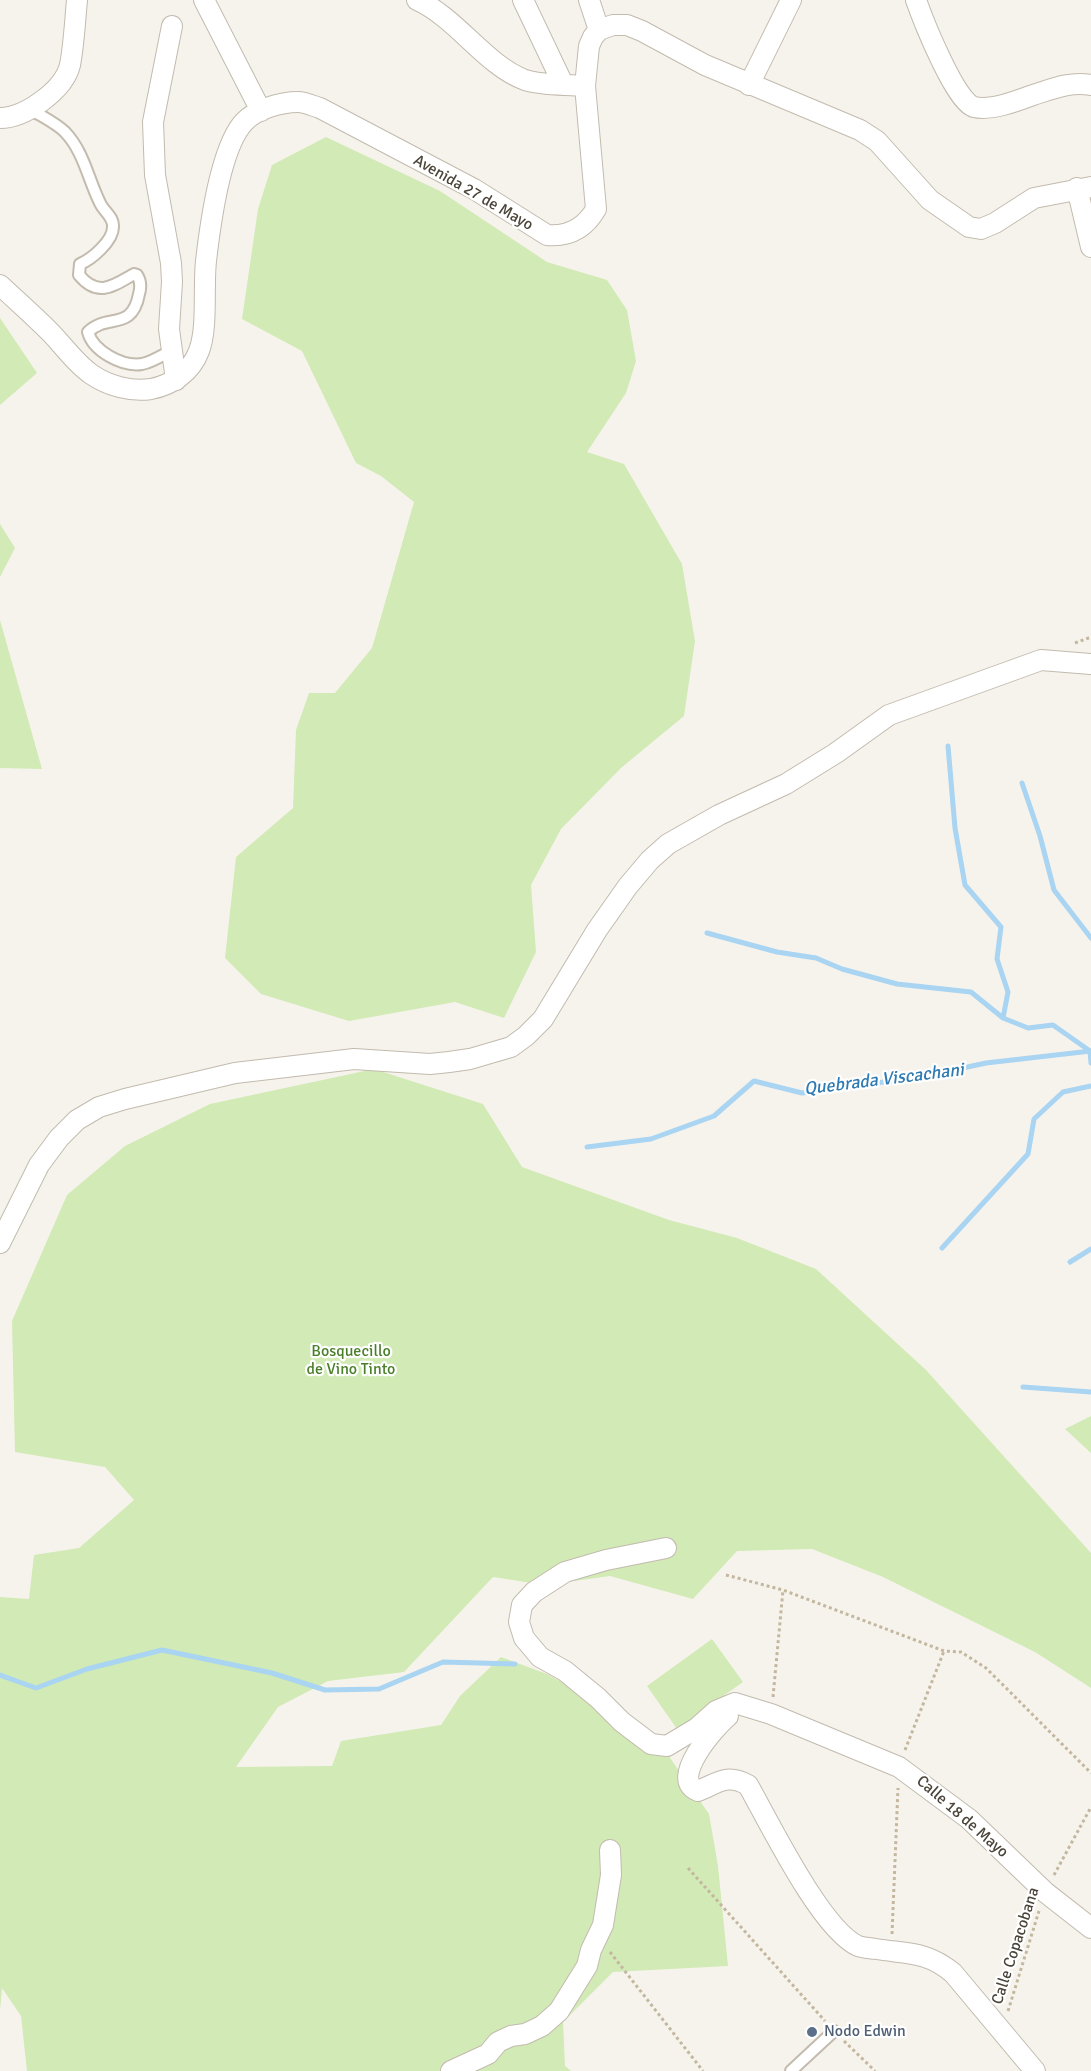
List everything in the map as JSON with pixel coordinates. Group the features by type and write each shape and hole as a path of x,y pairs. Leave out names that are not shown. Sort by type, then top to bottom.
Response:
{"street":[{"path":"0,118 11,118 30,110 47,97 60,82 69,67 77,0"},
{"path":"204,0 261,111"},
{"path":"417,0 454,25 516,76 534,82 585,86"},
{"path":"523,0 563,84"},
{"path":"589,0 599,30 613,25 627,25 749,85 860,130 877,141 930,200 969,227 981,228 995,224 1034,198 1084,188 1091,247"},
{"path":"749,85 791,0"},
{"path":"916,0 940,59 961,99 972,107 983,108 1011,103 1069,84 1091,85"},
{"path":"0,285 92,374 116,386 135,391 159,387 176,380 170,329 171,263 157,192 153,122 172,26"},
{"name":"Avenida 27 de Mayo","path":"176,380 191,366 200,350 204,321 206,262 218,190 229,147 244,122 261,111 282,104 300,102 320,108 474,189 547,235 558,236 582,228 596,209 585,86 590,46 599,30"},
{"path":"0,1243 39,1165 59,1138 77,1120 99,1107 235,1072 354,1059 430,1064 470,1059 511,1047 543,1019 597,930 628,886 650,860 668,844 719,815 786,784 836,753 889,715 1041,660 1091,664"},
{"path":"666,1548 606,1560 565,1572 542,1587 522,1605 519,1622 524,1638 540,1657 565,1671 598,1698 622,1722 651,1744 667,1746 697,1728 716,1711 735,1703 749,1707"},
{"path":"749,1707 726,1717 714,1729 689,1767 687,1778 690,1785 698,1791 732,1778 748,1785 809,1892 834,1926 847,1939 861,1947 928,1957 940,1962 953,1973 1035,2071"},
{"name":"Calle 18 de Mayo","path":"749,1707 899,1767 969,1819 1045,1892 1091,1928"},
{"path":"450,2071 488,2054 498,2042 542,2026 559,2011 587,1966 591,1950 603,1925 611,1875 610,1850"}],"lane":[{"path":"30,110 63,131 77,148 102,208 111,218 113,228 111,236 98,253 80,264 79,275 87,285 98,288 110,288 134,274 141,280 135,310 118,321 95,326 88,332 90,338 98,349 129,363 141,364 172,350"},
{"path":"791,2071 834,2031"}],"path":[{"path":"726,1575 783,1590 944,1651 961,1652 986,1668 1091,1773"},
{"path":"771,1714 783,1590"},
{"path":"891,1952 899,1767 944,1651"},
{"name":"Calle Copacobana","path":"1002,2030 1045,1892 1091,1807"},
{"path":"688,1868 834,2031 875,2071"},
{"path":"597,1936 703,2071"}],"green space":[{"path":"326,137 440,191 547,262 607,280 627,310 636,361 626,393 587,452 624,464 682,564 695,641 684,716 621,768 561,829 531,885 536,952 504,1018 455,1002 349,1021 261,994 225,958 236,857 293,808 296,730 309,693 335,693 372,648 414,502 381,476 356,463 302,351 242,319 258,209 272,165"},
{"path":"0,318 37,373 0,405"},
{"path":"0,524 15,548 0,577"},
{"path":"0,620 42,769 0,768"},
{"name":"Bosquecillo de Vino Tinto","path":"374,1069 483,1104 522,1167 669,1220 737,1238 816,1269 926,1370 1091,1553 1091,1688 1035,1652 883,1577 812,1549 737,1551 693,1599 610,1576 545,1585 493,1577 404,1672 328,1681 278,1707 236,1767 332,1766 341,1741 441,1725 460,1696 501,1657 547,1674 652,1732 709,1814 718,1866 728,1966 613,1972 563,2022 565,2066 571,2071 27,2071 21,2016 2,1988 0,2011 0,1597 29,1599 34,1555 79,1548 134,1500 105,1467 15,1452 12,1321 67,1195 125,1146 210,1104"},
{"path":"1091,1416 1091,1453 1065,1429"},
{"path":"712,1639 743,1682 677,1729 647,1686"}],"waterway":[{"path":"948,746 955,828 965,885 1001,927 997,959 1008,992 1003,1018"},
{"path":"1022,783 1040,836 1054,890 1091,938"},
{"path":"707,933 777,952 816,958 842,969 897,984 971,992 1003,1018 1028,1028 1053,1025 1090,1051 1091,1063"},
{"name":"Quebrada Viscachani","path":"587,1147 651,1139 714,1116 754,1081 802,1093 921,1077 986,1063 1091,1051"},
{"path":"942,1248 1028,1154 1034,1119 1063,1092 1091,1086"},
{"path":"1070,1262 1091,1249"},
{"path":"1023,1387 1091,1392"},
{"path":"0,1675 36,1688 87,1669 162,1650 272,1673 325,1690 379,1689 443,1662 515,1664"}],"place":[{"name":"Nodo Edwin","path":"812,2032"}]}
